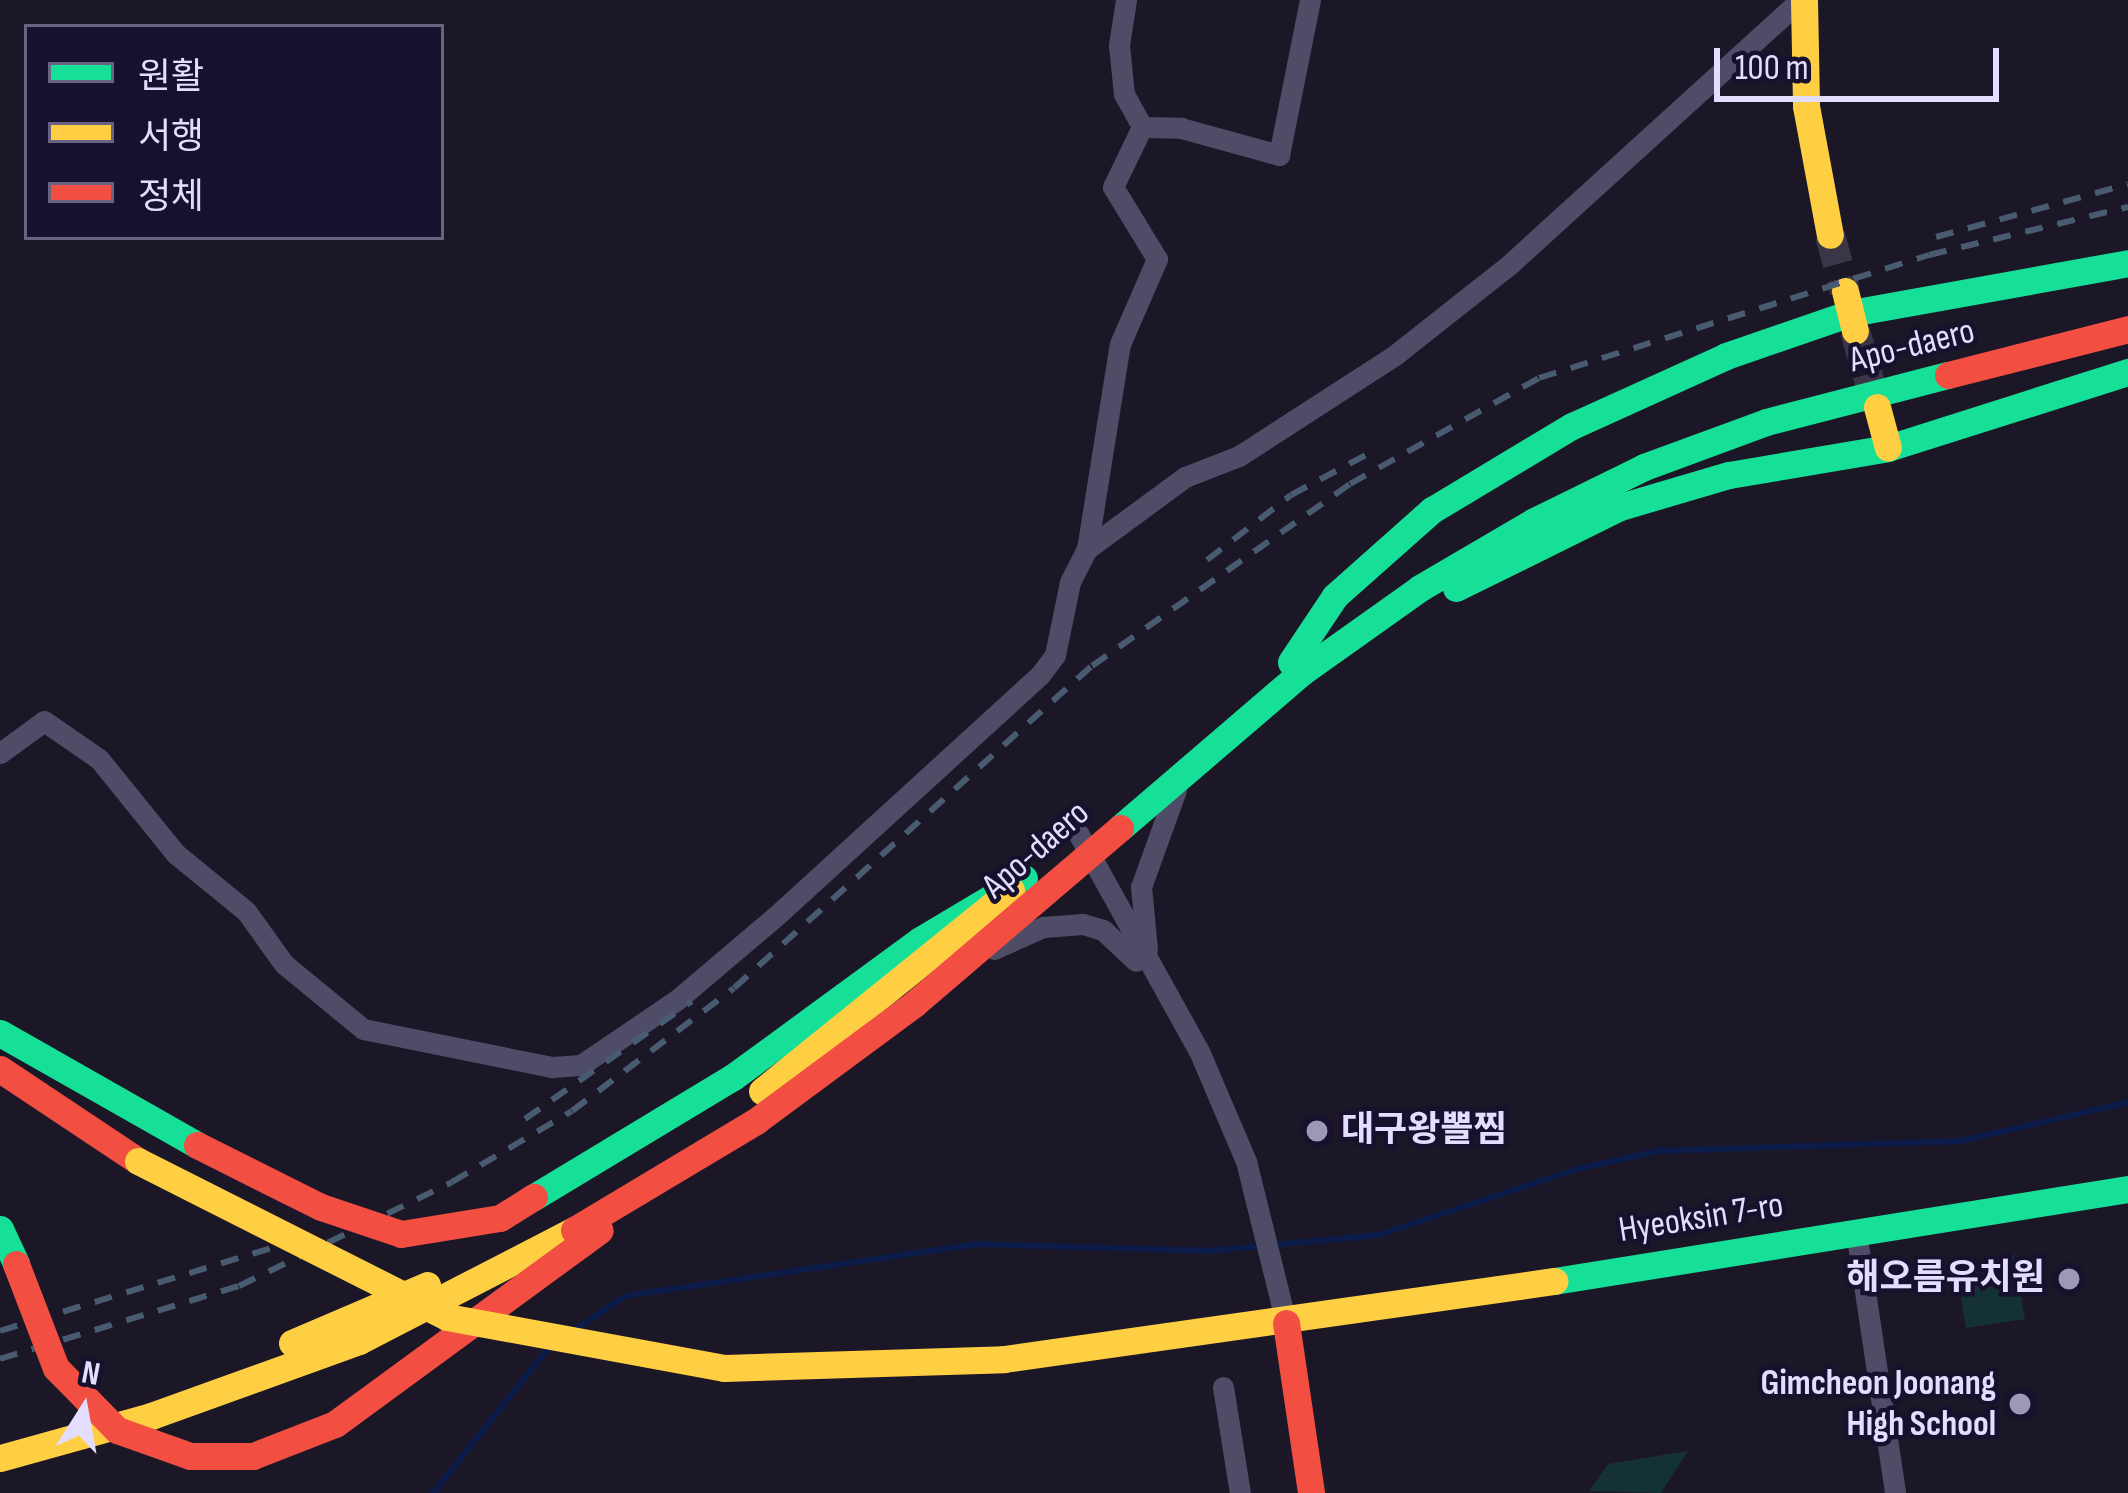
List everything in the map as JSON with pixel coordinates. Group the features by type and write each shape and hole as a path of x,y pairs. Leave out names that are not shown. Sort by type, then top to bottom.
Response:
{"main road":[{"path":"1802,0 1806,106 1830,236"},
{"path":"1296,667 1335,596 1432,510 1572,426 1726,356 1850,312 2128,263"},
{"name":"Apo-daero","path":"0,1458 151,1416 358,1341 503,1271 756,1121 951,971 1083,842 1296,667 1460,542 1662,439 1794,395 2128,309"},
{"name":"Apo-daero","path":"0,1435 256,1358 544,1227 775,1083 1024,878 1190,766 1296,667 1467,557 1643,467 1766,422 2128,329"},
{"path":"1296,667 1620,507 1729,475 1888,448 2128,372"},
{"path":"1877,407 1888,448"},
{"path":"0,1033 196,1144 321,1207 400,1234 500,1218 733,1077 920,940 1024,878"},
{"name":"Hyeoksin 7-ro","path":"0,1069 138,1161 447,1317 724,1368 1004,1359 1286,1323 2128,1189"},
{"path":"0,1229 56,1367 117,1430 190,1456 254,1456 335,1424 756,1121"},
{"path":"1286,1323 1311,1493"}],"street":[{"path":"1126,0 1119,45 1124,94 1142,127"},
{"path":"1142,127 1181,128 1279,155 1310,0"},
{"path":"1087,549 1185,477 1239,456 1395,356 1509,265 1802,0"},
{"path":"0,753 44,721 99,759 176,854 246,911 284,964 362,1029 567,1068 678,999 1040,675 1054,655 1070,582 1087,549 1120,344 1157,259 1112,187 1142,127"},
{"path":"1153,979 1141,887 1160,821 1190,766"},
{"path":"1083,842 1153,979 1199,1051 1261,1213 1286,1323"},
{"path":"951,971 1063,922 1102,930 1153,979"},
{"path":"1856,1231 1895,1493"},
{"path":"1223,1387 1240,1493"}],"green space":[{"path":"2014,1254 2025,1319 1966,1328 1955,1264"},
{"path":"1688,1451 1661,1493 1589,1491 1608,1464"}],"waterway":[{"path":"576,1329 625,1296 977,1244 1208,1251 1378,1235 1578,1169 1658,1151 1961,1141 2128,1102"},
{"path":"433,1493 550,1346"}],"tunnel":[{"path":"1830,235 1845,291"},
{"path":"1855,331 1877,407"}],"railway":[{"path":"1936,237 2128,184"},
{"path":"0,1359 239,1286 452,1182 572,1111 734,988 1092,666 1350,484 1539,378 1929,255 2128,207"},
{"path":"1207,560 1291,495 1366,455"},
{"path":"525,1119 692,1001"},
{"path":"0,1331 287,1243"}],"traffic: fast":[{"path":"1291,662 1335,596 1432,510 1572,426 1726,356 1851,313 2128,263"},
{"path":"1456,588 1620,507 1729,475 1888,448 2128,372"},
{"path":"1120,828 1302,672 1420,588 1534,521 1644,467 1766,422 1948,375"},
{"path":"534,1197 733,1077 920,940 1024,878"},
{"path":"0,1033 197,1145"},
{"path":"1554,1281 2128,1189"},
{"path":"0,1229 16,1264"}],"traffic: slow":[{"path":"1804,0 1806,106 1830,235"},
{"path":"1845,291 1855,331"},
{"path":"1877,407 1888,448"},
{"path":"762,1091 1011,890"},
{"path":"138,1161 447,1317 724,1368"},
{"path":"0,1458 151,1416 359,1341 574,1230"},
{"path":"724,1368 1004,1359 1554,1281"},
{"path":"292,1343 427,1285"}],"traffic: jam":[{"path":"1948,375 2128,329"},
{"path":"574,1230 756,1121 914,1004 1120,828"},
{"path":"0,1069 138,1161"},
{"path":"197,1145 321,1207 401,1234 500,1218 534,1197"},
{"path":"190,1456 253,1456 335,1424 600,1230"},
{"path":"16,1264 56,1368 117,1430 190,1456"},
{"path":"1286,1323 1311,1493"}],"place":[{"name":"대구왕뽈찜","path":"1317,1131"},
{"name":"해오름유치원","path":"2069,1279"},
{"name":"Gimcheon Joonang High School","path":"2020,1404"}]}
